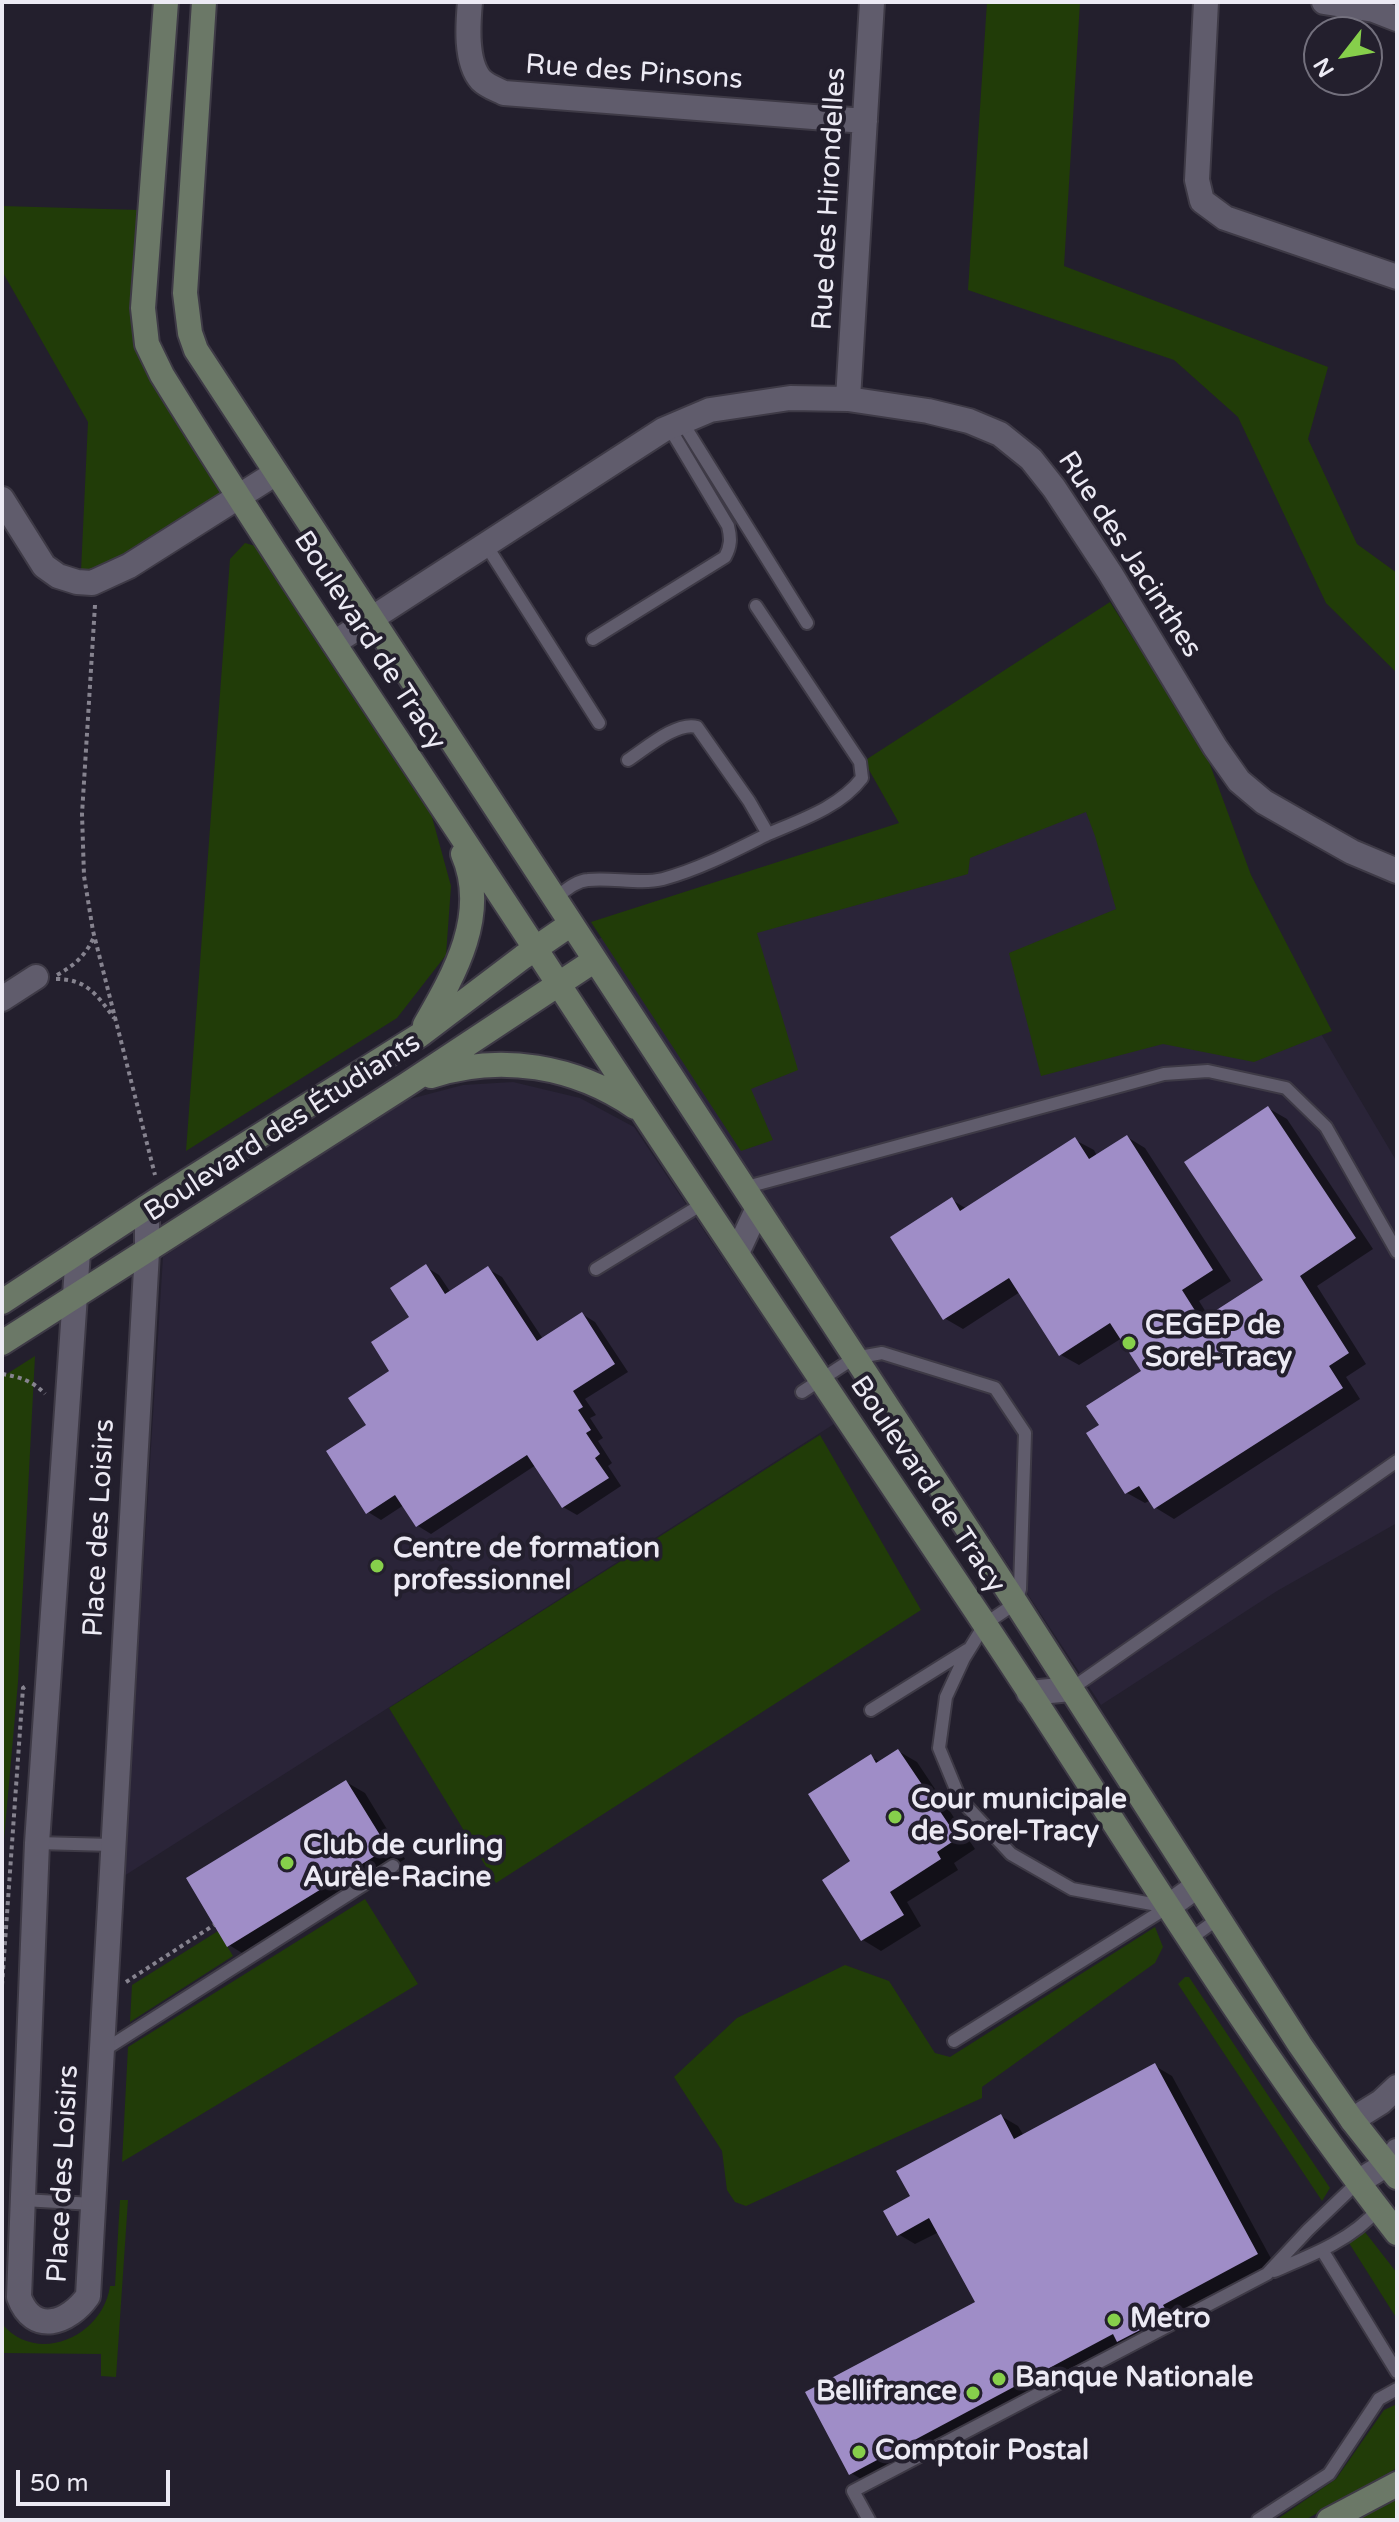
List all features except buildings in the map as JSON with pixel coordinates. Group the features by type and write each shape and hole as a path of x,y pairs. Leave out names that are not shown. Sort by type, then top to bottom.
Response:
{"street":[{"name":"Boulevard de Tracy","path":"204,2 185,293 186,315 196,350 1016,1603 1300,2045 1352,2120 1394,2164"},
{"name":"Rue des Pinsons","path":"470,2 468,31 474,68 482,81 504,93 865,121"},
{"name":"Rue des Hirondelles","path":"848,399 872,2"},
{"path":"1206,2 1197,180 1202,201 1225,218 1397,277"},
{"path":"1324,2 1374,10 1397,19"},
{"name":"Boulevard de Tracy","path":"165,14 144,285 147,344 162,375 450,822 737,1253 811,1386 985,1624 1168,1907 1315,2124 1397,2233"},
{"path":"165,14 202,28"},
{"name":"Rue des Jacinthes","path":"334,643 676,424 710,410 790,398 848,399 928,411 969,421 1000,434 1031,459 1110,573 1215,747 1239,781 1264,802 1306,826 1352,852 1397,871"},
{"path":"2,499 44,566 58,576 92,583 129,566 276,473"},
{"path":"420,1035 453,975 465,947 471,920 474,898 468,865 450,822"},
{"name":"Boulevard des Étudiants","path":"2,1302 420,1035 534,948 571,924"},
{"name":"Boulevard des Étudiants","path":"2,1343 406,1085 595,960"},
{"path":"2,999 36,977"},
{"path":"406,1085 473,1065 527,1065 602,1087 642,1112"},
{"name":"Place des Loisirs","path":"78,1252 37,1843 19,2297 23,2309 32,2318 54,2322 79,2309 88,2296 147,1252 147,1207"},
{"path":"737,1253 757,1210"},
{"path":"1029,1693 1071,1689"},
{"path":"1168,1907 1197,1886"},
{"path":"1352,2120 1381,2102 1397,2087"},
{"path":"1358,2182 1394,2164"},
{"path":"1378,2209 1394,2164"},
{"path":"1329,2520 1397,2484"}],"lane":[{"path":"676,424 807,623"},
{"path":"593,639 725,557 730,547 728,526 676,424"},
{"path":"486,545 599,723"},
{"path":"555,898 576,883 588,880 661,880 714,861 837,801 853,790 862,778 860,762 756,606"},
{"path":"628,760 679,727 697,727 749,801 768,834"},
{"path":"743,1188 1164,1074 1208,1071 1286,1088 1326,1127 1397,1252"},
{"path":"596,1269 704,1203"},
{"path":"854,1358 882,1353 995,1388 1018,1422 1025,1433 1020,1589 1016,1603"},
{"name":"Boulevard de Tracy","path":"811,1386 854,1358"},
{"path":"1071,1689 1397,1461"},
{"name":"Boulevard de Tracy","path":"985,1624 1016,1603"},
{"path":"985,1624 946,1697 939,1748 960,1799 1011,1854 1072,1889 1168,1907"},
{"path":"871,1710 970,1648"},
{"path":"37,1843 112,1845"},
{"path":"101,2052 393,1866"},
{"path":"954,2041 1168,1907"},
{"path":"1190,1939 1219,1918"},
{"path":"1267,2274 1358,2182"},
{"path":"23,2200 93,2204"},
{"path":"869,2520 853,2491 1267,2274 1322,2250 1364,2223 1378,2209"},
{"path":"1322,2250 1397,2372"},
{"path":"1258,2520 1329,2474 1379,2399 1397,2389"}],"path":[{"path":"95,599 82,814 84,876 94,937 157,1181"},
{"path":"94,937 78,963 52,979 74,979 96,993 116,1020"},
{"path":"104,1996 214,1925"}],"shaded area":[{"name":"CEGEP de Sorel-Tracy","path":"1154,752 1397,1162 1397,1523 1277,1591 1101,1705 595,940"},
{"name":"Centre de formation professionnel","path":"513,1082 580,1098 634,1127 834,1424 124,1876 163,1257 406,1100 463,1085"}],"green space":[{"path":"987,2 1080,2 1064,266 1328,367 1308,439 1357,544 1397,573 1397,673 1326,603 1238,417 1174,360 968,290"},
{"path":"2,206 140,210 136,318 228,493 97,572 81,571 88,422 2,271"},
{"path":"245,543 259,547 429,806 451,886 446,955 397,1018 186,1151 230,559"},
{"path":"1110,602 1205,751 1251,875 1332,1031 1254,1062 1163,1044 1041,1076 1009,953 1116,909 1086,812 970,858 968,874 757,933 798,1070 751,1089 773,1140 741,1151 591,922 899,823 864,761"},
{"path":"35,1356 18,1682 2,1862 2,1377"},
{"path":"820,1435 921,1610 496,1883 389,1708"},
{"path":"365,1899 418,1984 122,2162 128,2047"},
{"path":"1155,1927 1163,1947 1155,1963 982,2087 982,2098 746,2206 735,2202 727,2190 722,2151 674,2077 737,2018 845,1965 889,1981 935,2053 950,2057"},
{"path":"218,1931 233,1956 130,2022 132,1985"},
{"path":"1189,1977 1330,2188 1322,2201 1178,1984"},
{"path":"120,2200 128,2200 116,2377 101,2376 101,2354 2,2353 2,2324 33,2343 50,2344 67,2340 95,2319 105,2304 110,2286 115,2286"},
{"path":"1365,2232 1397,2273 1397,2319 1349,2243"},
{"path":"1397,2404 1397,2468 1305,2520 1276,2520 1336,2479 1384,2410"},
{"path":"1397,2495 1397,2520 1355,2520"}],"place":[{"name":"CEGEP de Sorel-Tracy","path":"1129,1343"},
{"name":"Centre de formation professionnel","path":"377,1566"},
{"name":"Cour municipale de Sorel-Tracy","path":"895,1817"},
{"name":"Club de curling Aurèle-Racine","path":"287,1863"},
{"name":"Metro","path":"1114,2320"},
{"name":"Banque Nationale","path":"999,2379"},
{"name":"Bellifrance","path":"973,2393"},
{"name":"Comptoir Postal","path":"859,2452"}]}
